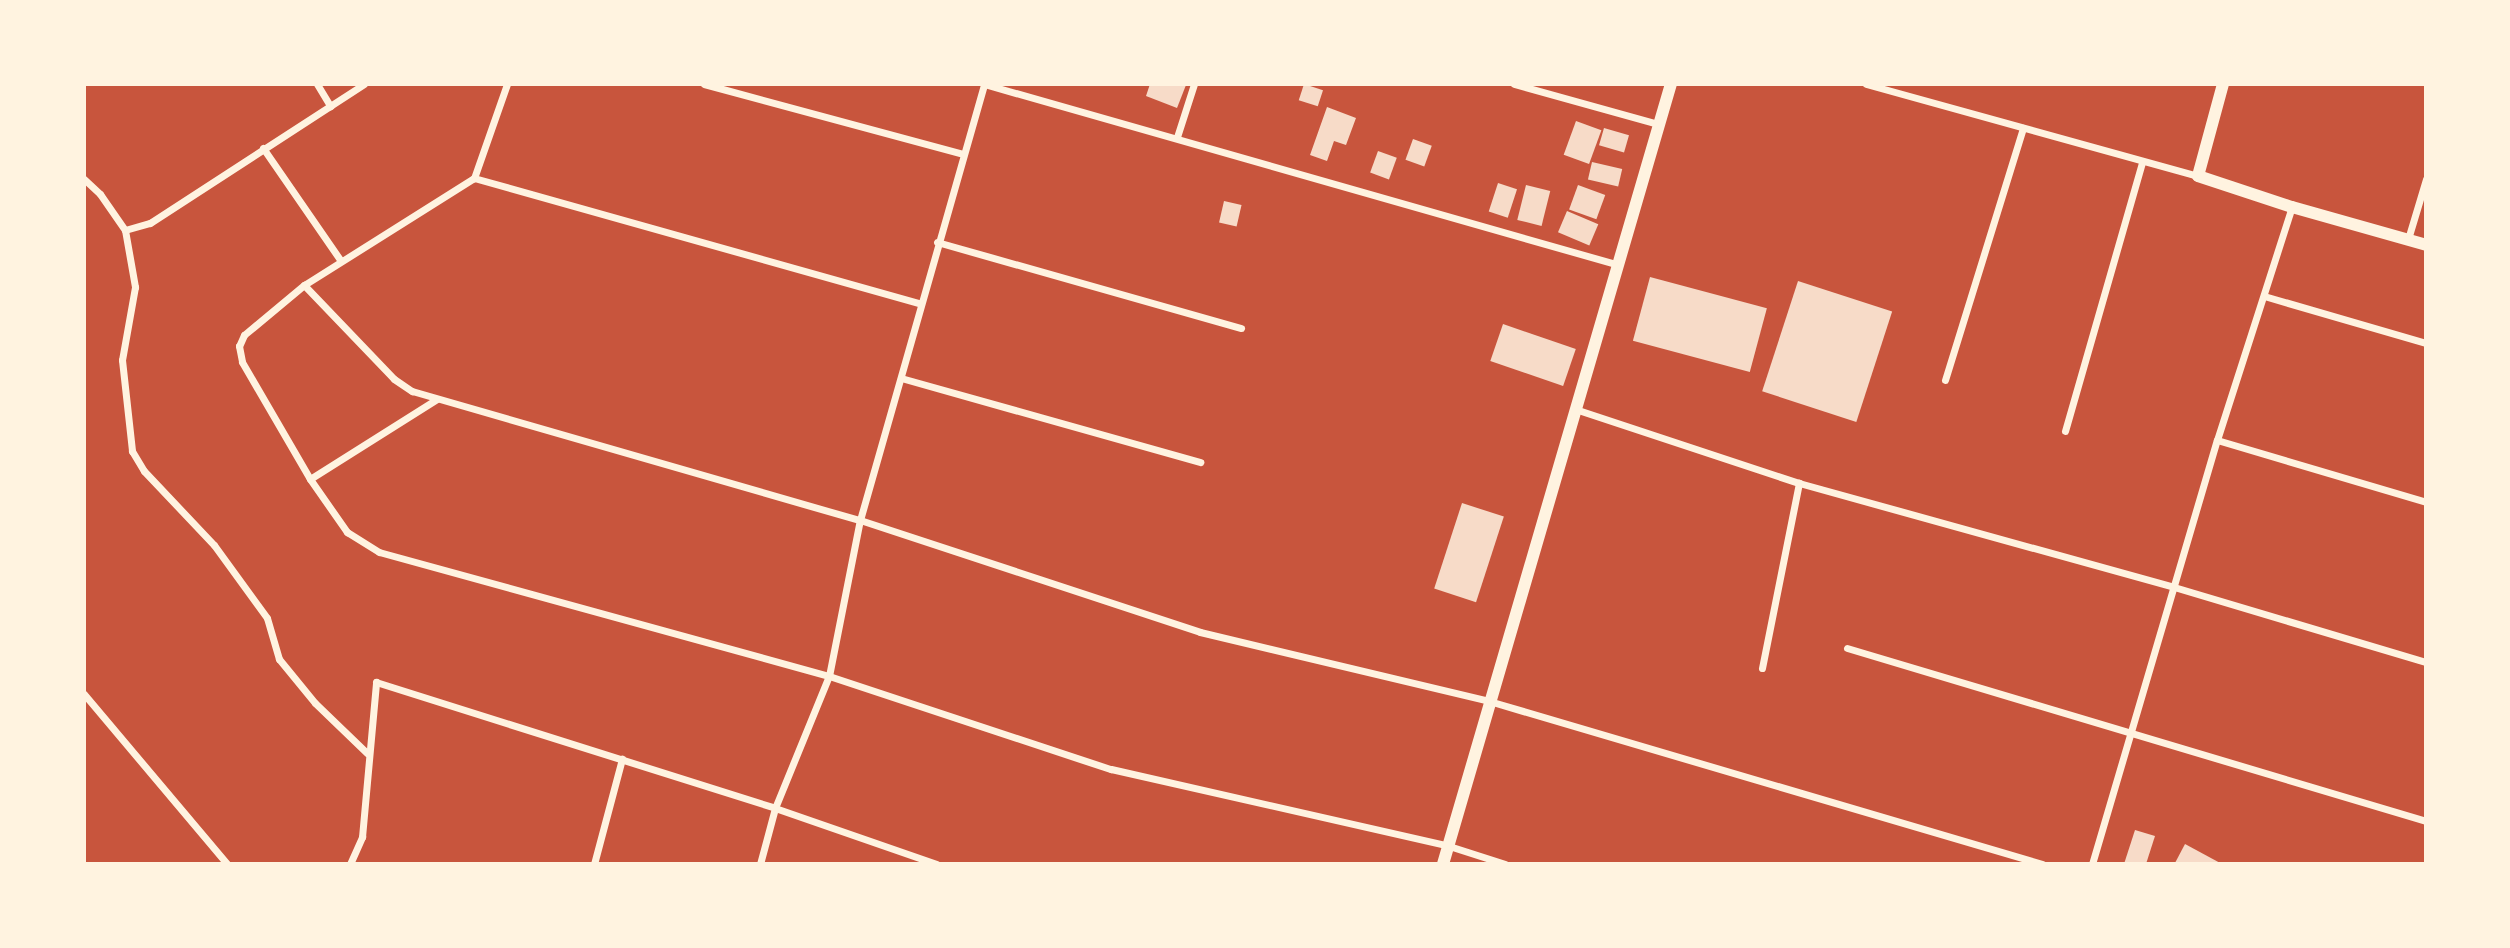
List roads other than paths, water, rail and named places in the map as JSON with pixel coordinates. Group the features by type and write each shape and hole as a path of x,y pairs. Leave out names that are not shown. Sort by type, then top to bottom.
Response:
{"street":[{"path":"317,84 330,106"},
{"path":"125,230 149,223 364,84"},
{"path":"507,84 474,178 304,285 244,335 239,346 242,362 310,479 347,532 379,552 829,676 1111,769 1449,846 1505,864"},
{"path":"704,84 963,154"},
{"path":"760,864 775,808 829,676 860,520 984,84 1619,265"},
{"path":"1177,137 1194,84"},
{"path":"1514,84 1658,124"},
{"path":"1443,864 1489,701 1578,410 1671,84"},
{"path":"1866,84 2198,176 2292,207 2426,245"},
{"path":"2198,176 2223,84"},
{"path":"1945,380 2023,128"},
{"path":"263,148 341,261"},
{"path":"2065,431 2142,162"},
{"path":"84,178 100,194 125,230 135,287 122,360 132,451 145,471 214,545 267,618 279,659 316,703 367,753"},
{"path":"474,178 920,303"},
{"path":"2408,239 2426,179"},
{"path":"2092,864 2217,440 2292,207"},
{"path":"937,242 1241,328"},
{"path":"304,285 394,379 412,391 860,520 1200,632 1489,701 2042,864"},
{"path":"2264,296 2426,343"},
{"path":"901,378 1200,462"},
{"path":"310,479 437,399"},
{"path":"1578,410 1799,482 2175,587 2426,662"},
{"path":"2217,440 2426,502"},
{"path":"1762,668 1799,482"},
{"path":"1847,648 2426,821"},
{"path":"350,864 362,837 367,753 376,682 775,808 937,864"},
{"path":"84,694 227,864"},
{"path":"594,864 622,759"}]}
